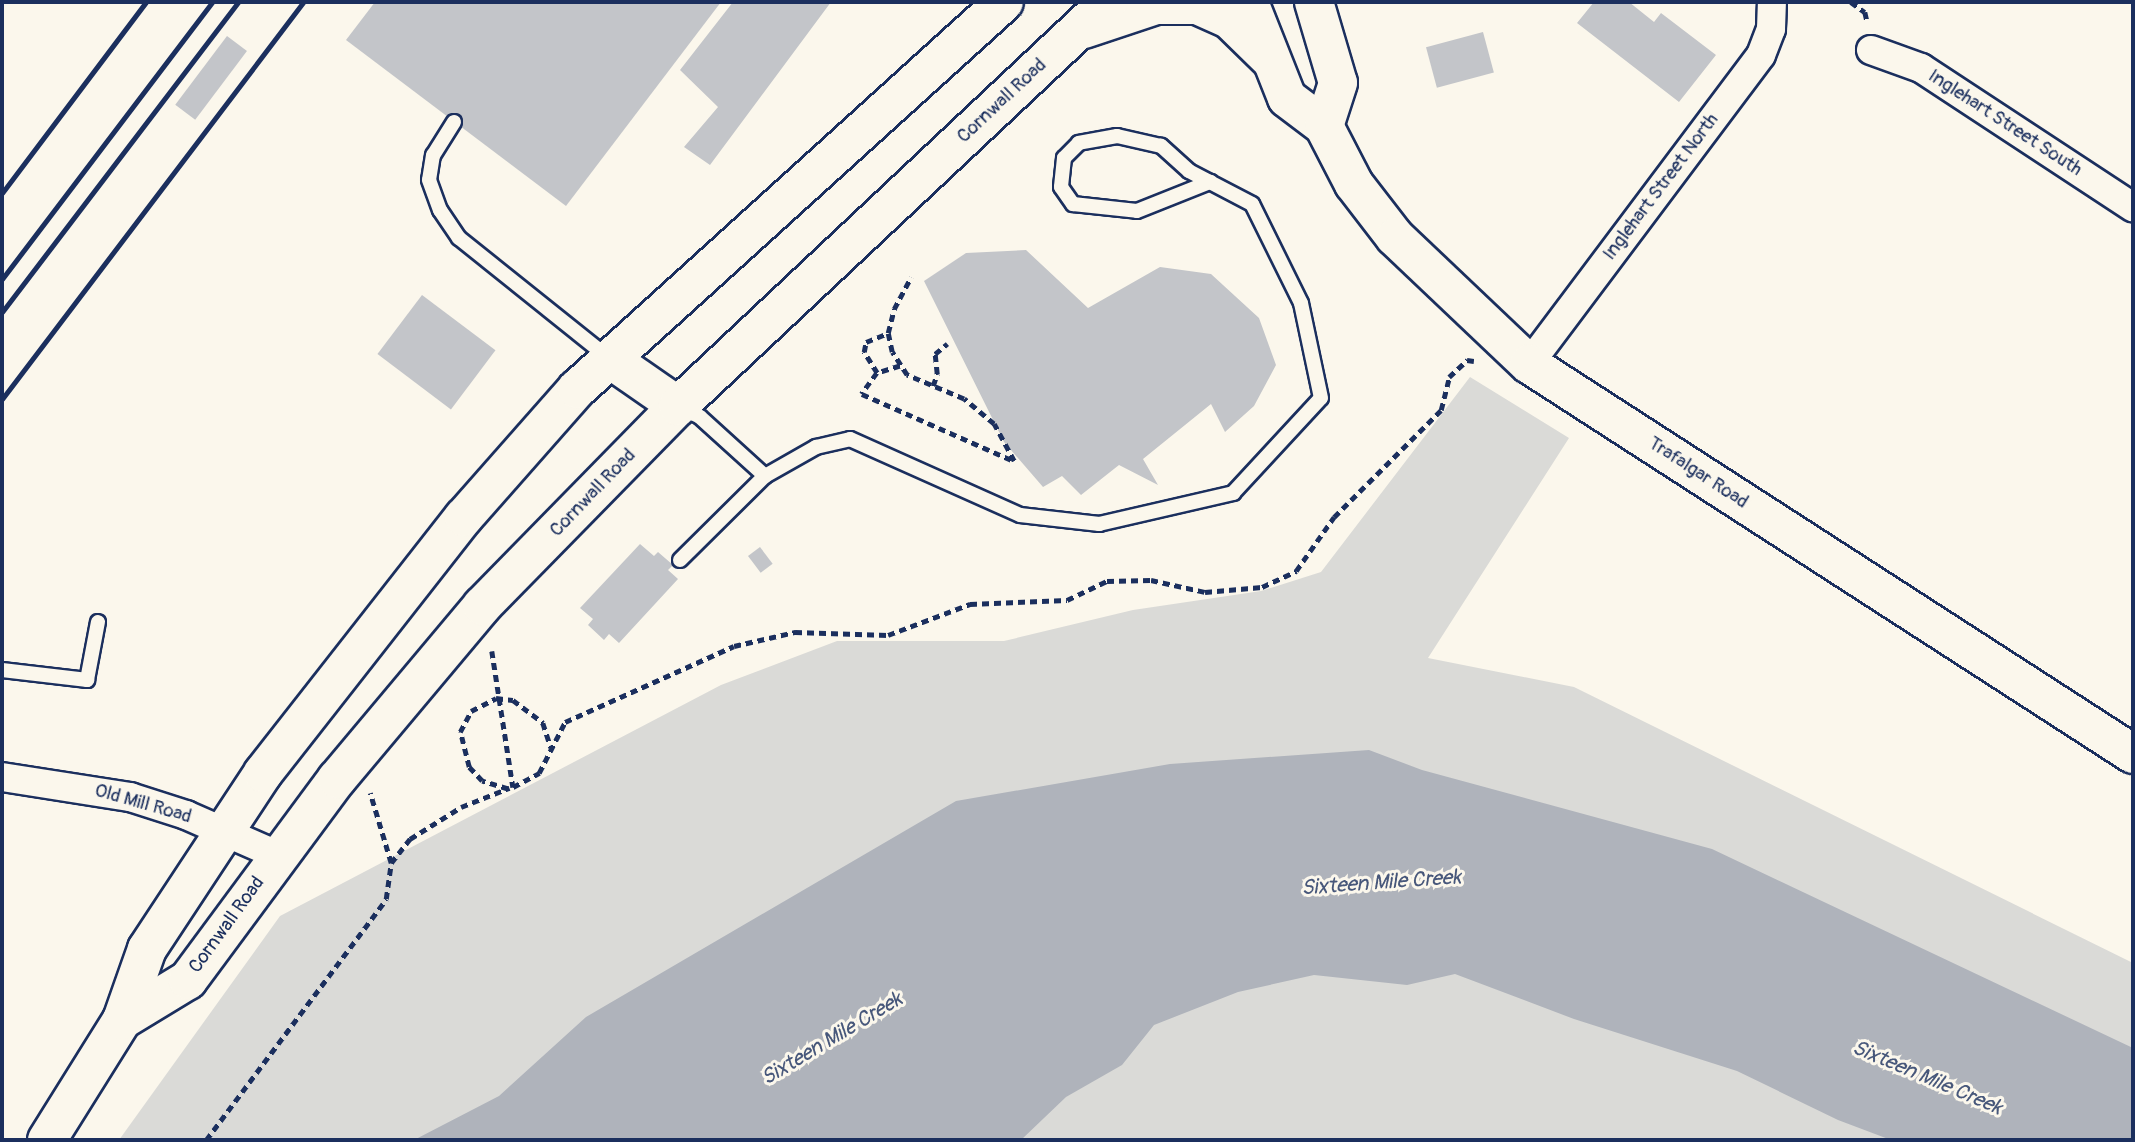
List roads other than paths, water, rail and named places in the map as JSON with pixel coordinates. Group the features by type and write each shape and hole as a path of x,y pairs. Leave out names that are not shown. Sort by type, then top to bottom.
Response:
{"main road":[{"name":"Cornwall Road","path":"47,1140 122,1020 147,949 263,773 464,517 577,389 1004,2"},
{"name":"Cornwall Road","path":"122,1020 188,980 277,855 482,606 678,407 1108,2"},
{"name":"Trafalgar Road","path":"1249,2 1287,99 1324,127 1354,184 1395,237 1529,364 2133,754"},
{"path":"1314,2 1338,83 1324,127"},
{"path":"1076,32 1156,5 1198,5 1229,19 1271,60"},
{"path":"610,359 678,407"}],"street":[{"name":"Inglehart Street North","path":"1529,364 1761,55 1771,29 1772,2"},
{"name":"Inglehart Street South","path":"1871,50 1921,68 2133,207"},
{"name":"Old Mill Road","path":"2,777 130,797 277,855"}],"lane":[{"path":"454,122 433,155 429,180 440,211 459,239 610,359"},
{"path":"680,560 765,476 816,447 850,439 1020,515 1100,524 1233,493 1321,398 1301,303 1252,204 1210,182 1161,146 1118,136 1080,143 1064,158 1061,187 1073,204 1138,211 1210,182"},
{"path":"678,407 699,417 765,476"},
{"path":"2,670 87,680 98,622"}],"water":[{"name":"Sixteen Mile Creek","path":"1369,750 1422,770 1712,849 2133,1048 2133,1140 1891,1140 1838,1120 1737,1071 1574,1019 1455,974 1407,985 1314,975 1238,992 1154,1025 1122,1065 1066,1097 1021,1140 414,1140 499,1096 586,1017 956,801 1170,764"}],"railway":[{"path":"2,193 146,2"},
{"path":"2,279 212,2"},
{"path":"2,312 238,2"},
{"path":"2,399 303,2"}]}
